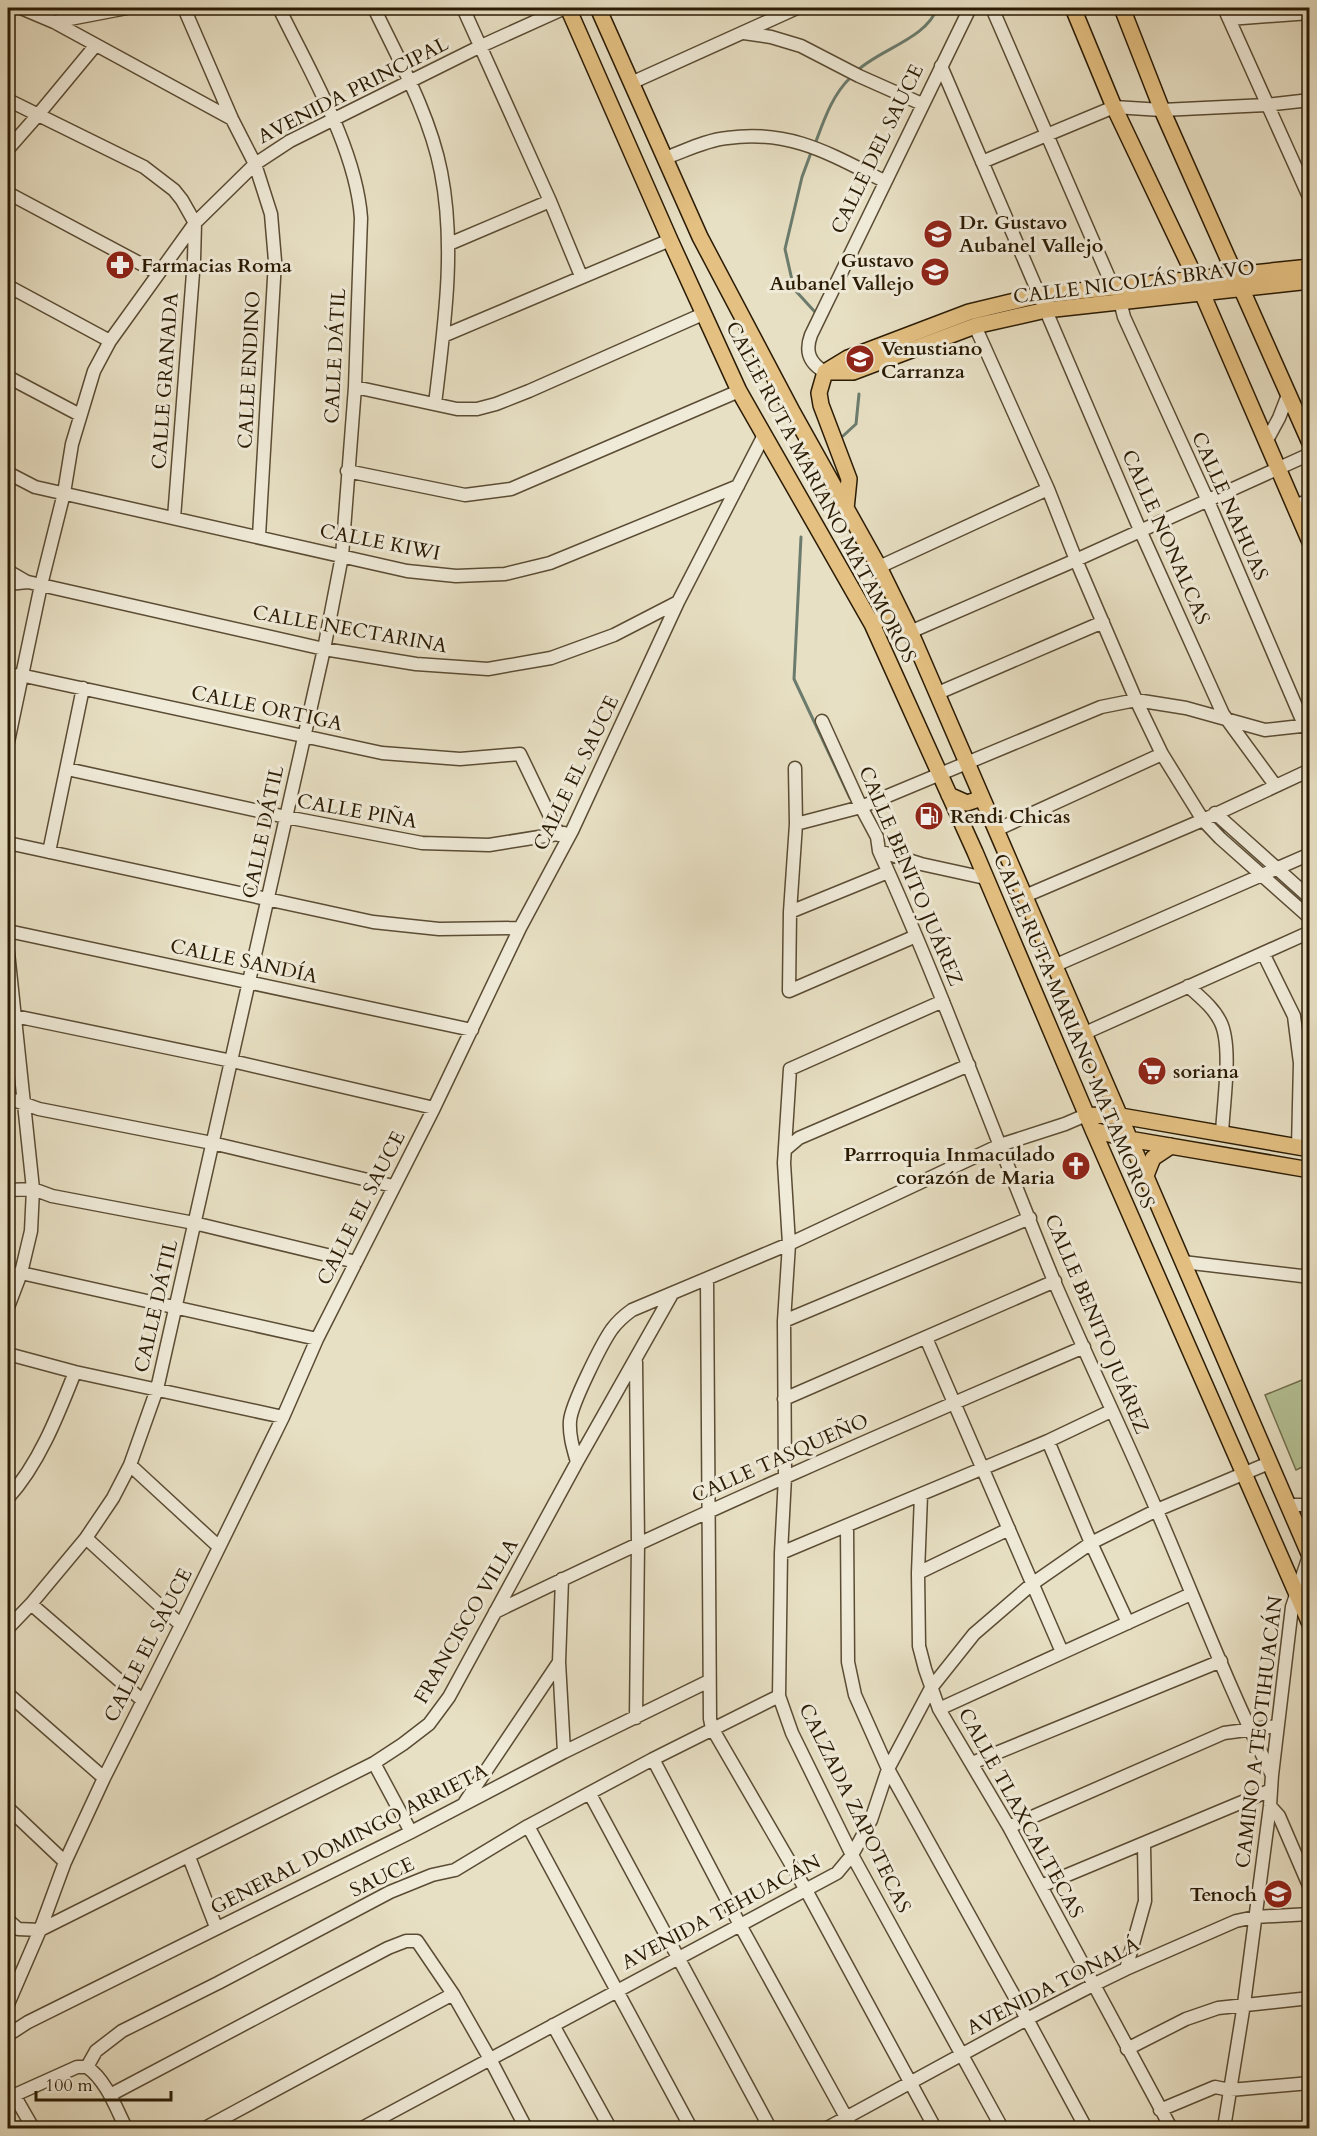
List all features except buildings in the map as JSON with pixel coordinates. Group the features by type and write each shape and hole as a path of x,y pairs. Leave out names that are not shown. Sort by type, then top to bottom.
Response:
{"main road":[{"name":"CALLE RUTA MARIANO MATAMOROS","path":"567,8 739,392 872,624 941,775 1086,1115 1310,1624"},
{"name":"CALLE RUTA MARIANO MATAMOROS","path":"598,8 700,237 793,414 879,567 909,628 1309,1556"},
{"path":"1073,8 1114,107 1199,286 1310,542"},
{"path":"1122,8 1162,110 1310,442"},
{"name":"CALLE NICOLÁS BRAVO","path":"1238,282 1310,267"},
{"name":"CALLE NICOLÁS BRAVO","path":"825,372 848,358 969,312 1238,282 1310,282"},
{"name":"CALLE NICOLÁS BRAVO","path":"825,372 853,372 1043,303"},
{"path":"825,372 819,393 821,405 849,479 846,509"},
{"path":"872,624 887,616 896,618 909,628"},
{"path":"949,795 967,803 982,798"},
{"path":"1086,1115 1121,1116 1304,1149"},
{"path":"1093,1130 1129,1139 1310,1170"},
{"path":"1145,1178 1153,1158 1171,1146"}],"street":[{"path":"21,8 54,22 232,119"},
{"path":"54,22 95,11 127,8"},
{"name":"CALLE ENDINO","path":"184,8 232,119 255,164 271,214 275,261 259,536"},
{"name":"CALLE DÁTIL","path":"8,1628 86,1538 113,1498 130,1465 158,1389 324,649 342,556 355,387 360,197 353,171 332,118 279,8"},
{"path":"374,8 409,82 429,132 441,170 446,198 449,244 443,336 435,404"},
{"path":"463,8 550,201 581,276"},
{"name":"AVENIDA PRINCIPAL","path":"8,742 14,676 41,585 64,493 72,444 94,371 110,340 195,223 255,164 290,141 332,118 481,46 567,8"},
{"path":"631,83 797,8"},
{"name":"CALLE DEL SAUCE","path":"825,372 815,366 807,345 970,8"},
{"name":"CALLE NAHUAS","path":"992,8 1117,294 1124,317 1307,726"},
{"path":"1308,192 1266,105 1227,13 1310,13"},
{"path":"744,33 771,37 801,46 859,76 922,104"},
{"path":"8,149 95,46"},
{"name":"CALLE NONALCAS","path":"941,66 1140,530 1226,718 1275,785"},
{"path":"8,100 37,117 144,167 174,190 195,223"},
{"path":"982,162 1114,107 1162,110 1266,105 1310,100"},
{"path":"665,158 725,138 761,136 807,144 885,181"},
{"path":"8,193 158,273"},
{"path":"449,244 550,201"},
{"name":"CALLE GRANADA","path":"174,518 195,223"},
{"path":"443,336 670,240"},
{"path":"8,286 110,340"},
{"path":"355,387 435,404 477,409 496,404 703,315"},
{"path":"975,326 1048,489 1136,700 1162,754 1203,820 1310,918"},
{"path":"8,377 80,415"},
{"path":"347,471 465,495 511,489 739,392"},
{"path":"1266,442 1288,395"},
{"name":"CALLE EL SAUCE","path":"8,2004 40,1930 65,1862 104,1778 181,1625 282,1418 317,1339 434,1108 520,928 572,831 678,602 764,437"},
{"path":"909,628 1076,560 1310,454"},
{"name":"CALLE KIWI","path":"8,473 35,487 407,571 456,576 505,574 550,563 738,486"},
{"path":"879,567 1048,489"},
{"path":"1294,506 1310,500"},
{"path":"8,571 28,582"},
{"name":"CALLE NECTARINA","path":"8,584 28,582 324,649 416,664 488,669 551,658 614,635 678,602"},
{"path":"938,693 1103,622"},
{"name":"CALLE ORTIGA","path":"14,676 83,688 393,754 459,759 520,754 559,835"},
{"path":"49,852 83,688"},
{"path":"796,824 861,807 1101,707 1136,700 1186,708 1265,730 1307,726"},
{"name":"CALLE BENITO JUÁREZ","path":"822,721 877,837 879,851 943,1001 1055,1281 1157,1510 1249,1729 1272,1775"},
{"path":"996,830 1162,754"},
{"path":"795,768 796,824 790,912 789,991 916,936"},
{"name":"CALLE PIÑA","path":"67,769 286,818 422,843 489,845 572,831"},
{"path":"1025,896 1203,820 1310,770"},
{"path":"1215,813 1310,898"},
{"path":"8,843 374,922 439,929 520,928"},
{"path":"879,851 921,864 985,878"},
{"path":"1056,965 1310,854"},
{"path":"790,912 888,872"},
{"name":"CALLE SANDÍA","path":"8,931 472,1030"},
{"path":"1085,1033 1310,932"},
{"path":"8,952 33,1189 31,1231 21,1274 8,1307"},
{"path":"1263,953 1294,1016 1300,1063 1304,1149"},
{"path":"1188,987 1209,1005 1220,1020 1225,1032 1227,1049 1221,1134"},
{"name":"CALZADA ZAPOTECAS","path":"943,1001 790,1069 784,1163 789,1244 784,1321 785,1477 781,1553 779,1696 792,1733 852,1855 1002,2128"},
{"path":"15,1016 232,1061 434,1108"},
{"path":"786,1149 799,1138 969,1065"},
{"path":"8,1098 39,1109 213,1143 393,1186"},
{"path":"577,1462 570,1434 573,1405 611,1330 632,1310 789,1244 1000,1145 1086,1115"},
{"path":"1065,1124 1093,1130"},
{"path":"8,1190 33,1189 52,1196 194,1223 356,1262"},
{"path":"784,1321 1030,1218"},
{"path":"1184,1262 1310,1277"},
{"path":"8,1274 21,1274 317,1339"},
{"path":"707,1280 710,1510 709,1681 712,1728 806,1890 934,2128"},
{"path":"784,1398 1055,1281"},
{"name":"FRANCISCO VILLA","path":"40,1930 374,1763 429,1724 449,1697 672,1294"},
{"path":"926,1338 1062,1652"},
{"name":"CALLE TASQUEÑO","path":"495,1612 710,1510 1084,1347"},
{"path":"8,1354 75,1372 282,1418"},
{"path":"636,1360 638,1543 636,1718"},
{"path":"8,1498 16,1489 54,1426 75,1372"},
{"path":"781,1553 1048,1441 1111,1411"},
{"path":"1048,1441 1128,1623"},
{"name":"AVENIDA TEHUACÁN","path":"362,2128 837,1873 852,1855 871,1821 888,1769 931,1688 974,1634 1032,1584 1091,1543 1157,1510 1269,1462"},
{"path":"130,1465 219,1547"},
{"name":"CALLE TLAXCALTECAS","path":"921,1495 918,1573 919,1646 939,1709 1009,1827 1171,2128"},
{"path":"1287,1505 1310,1505"},
{"path":"847,1527 848,1662 855,1695 888,1769 1028,2019 1086,2128"},
{"path":"918,1573 1009,1529"},
{"path":"86,1538 181,1625"},
{"name":"CAMINO A TEOTIHUACÁN","path":"1224,2128 1244,2004 1270,1806 1292,1606 1309,1556"},
{"path":"562,1579 559,1662 564,1752"},
{"path":"939,1709 1191,1594"},
{"path":"31,1604 142,1700"},
{"path":"972,1763 1221,1661"},
{"path":"463,1805 559,1662"},
{"name":"GENERAL DOMINGO ARRIETA","path":"8,2035 28,2022 216,1927 411,1832 564,1752 709,1681"},
{"path":"8,1694 104,1778"},
{"name":"SAUCE","path":"87,2067 96,2051 122,2031 390,1892 432,1875 455,1870 528,1826 712,1728 779,1696"},
{"path":"1009,1827 1224,1733 1277,1726"},
{"path":"653,1759 740,1925 849,2123"},
{"path":"374,1763 411,1832"},
{"path":"1041,1886 1144,1845 1271,1790"},
{"path":"590,1794 770,2128"},
{"path":"1270,1806 1279,1816 1310,1888"},
{"path":"8,1808 65,1862"},
{"path":"528,1826 691,2128"},
{"path":"1126,1969 1145,1901 1144,1845"},
{"path":"189,1857 216,1927"},
{"name":"AVENIDA TONALÁ","path":"827,2128 849,2123 910,2084 962,2055 1126,1969 1236,1921 1255,1917 1310,1914"},
{"path":"8,1920 18,1929 40,1930"},
{"path":"110,2095 388,1948 406,1941 417,1941 453,1994 526,2128"},
{"path":"205,2128 453,1994"},
{"path":"1127,2049 1186,2019 1218,2008 1310,1998"},
{"path":"553,2025 610,2128"},
{"path":"33,2128 11,2097 77,2067 87,2067 95,2073 110,2095 126,2128"},
{"path":"1160,2110 1215,2087 1230,2090 1310,2083"}],"green space":[{"path":"1307,1378 1310,1383 1309,1464 1296,1470 1265,1395"}],"waterway":[{"path":"858,70 914,35 932,18 937,8"},
{"path":"815,144 834,100 851,77"},
{"path":"812,150 802,177 785,249 794,289 815,312"},
{"path":"843,436 856,424 859,394"},
{"path":"801,537 794,679 850,798"}],"place":[{"name":"Dr. Gustavo Aubanel Vallejo","path":"938,234"},
{"name":"Farmacias Roma","path":"120,265"},
{"name":"Gustavo Aubanel Vallejo","path":"935,272"},
{"name":"Venustiano Carranza","path":"860,359"},
{"name":"Rendi Chicas","path":"929,816"},
{"name":"soriana","path":"1152,1071"},
{"name":"Parrroquia Inmaculado corazón de Maria","path":"1076,1166"},
{"name":"Tenoch","path":"1278,1894"}]}
